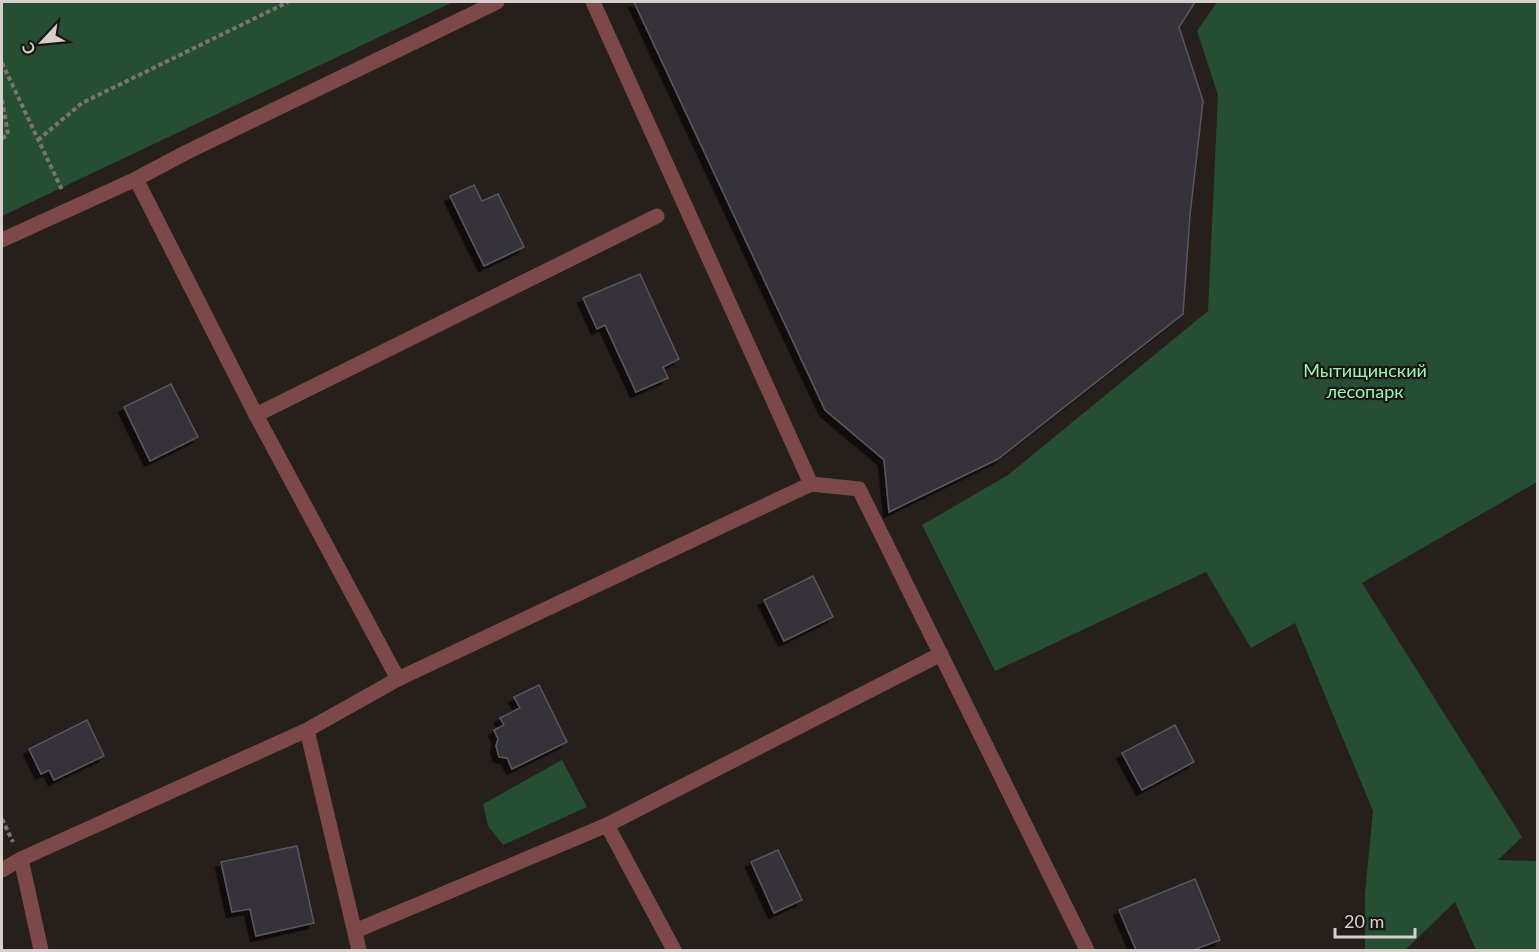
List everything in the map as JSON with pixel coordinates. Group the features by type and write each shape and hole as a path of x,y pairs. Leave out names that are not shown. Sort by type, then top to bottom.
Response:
{"street":[{"path":"2,240 136,179 198,146 497,2"},
{"path":"593,2 811,484"},
{"path":"136,179 256,415 398,679"},
{"path":"256,415 657,216"},
{"path":"2,870 21,859 307,730 398,679 811,484 859,489 1087,951"},
{"path":"355,931 607,825 940,654"},
{"path":"307,730 359,951"},
{"path":"607,825 674,951"},
{"path":"21,859 41,951"}],"path":[{"path":"38,140 82,103 288,2"},
{"path":"2,65 71,209"},
{"path":"2,100 8,134 2,139"}],"green space":[{"path":"2,2 453,2 2,216"},
{"name":"Мытищинский лесопарк","path":"1217,2 1537,2 1537,482 1362,583 1522,837 1498,860 1537,861 1537,950 1476,950 1455,902 1405,950 1365,950 1365,893 1373,811 1295,623 1251,648 1206,572 995,671 922,525 1008,475 1208,311 1218,95 1197,31"},
{"path":"562,760 587,807 503,845 488,826 483,804"}],"building":[{"path":"634,2 1195,2 1179,27 1203,101 1190,215 1183,314 998,459 889,512 884,460 825,410"},
{"path":"474,185 482,201 498,194 524,247 484,266 450,196"},
{"path":"640,274 679,359 663,367 668,378 636,392 605,325 597,329 583,298"},
{"path":"171,384 198,437 150,461 124,407"},
{"path":"813,576 833,617 784,641 764,600"},
{"path":"539,685 567,742 512,769 507,758 499,757 496,746 498,739 494,730 504,725 500,718 520,708 514,697"},
{"path":"87,720 104,756 54,780 49,770 41,774 29,749"},
{"path":"1175,725 1194,762 1142,790 1122,753"},
{"path":"297,846 314,923 256,936 250,909 232,912 221,862"},
{"path":"778,850 802,900 774,913 751,862"},
{"path":"1195,879 1220,940 1193,950 1136,950 1119,910"}]}
